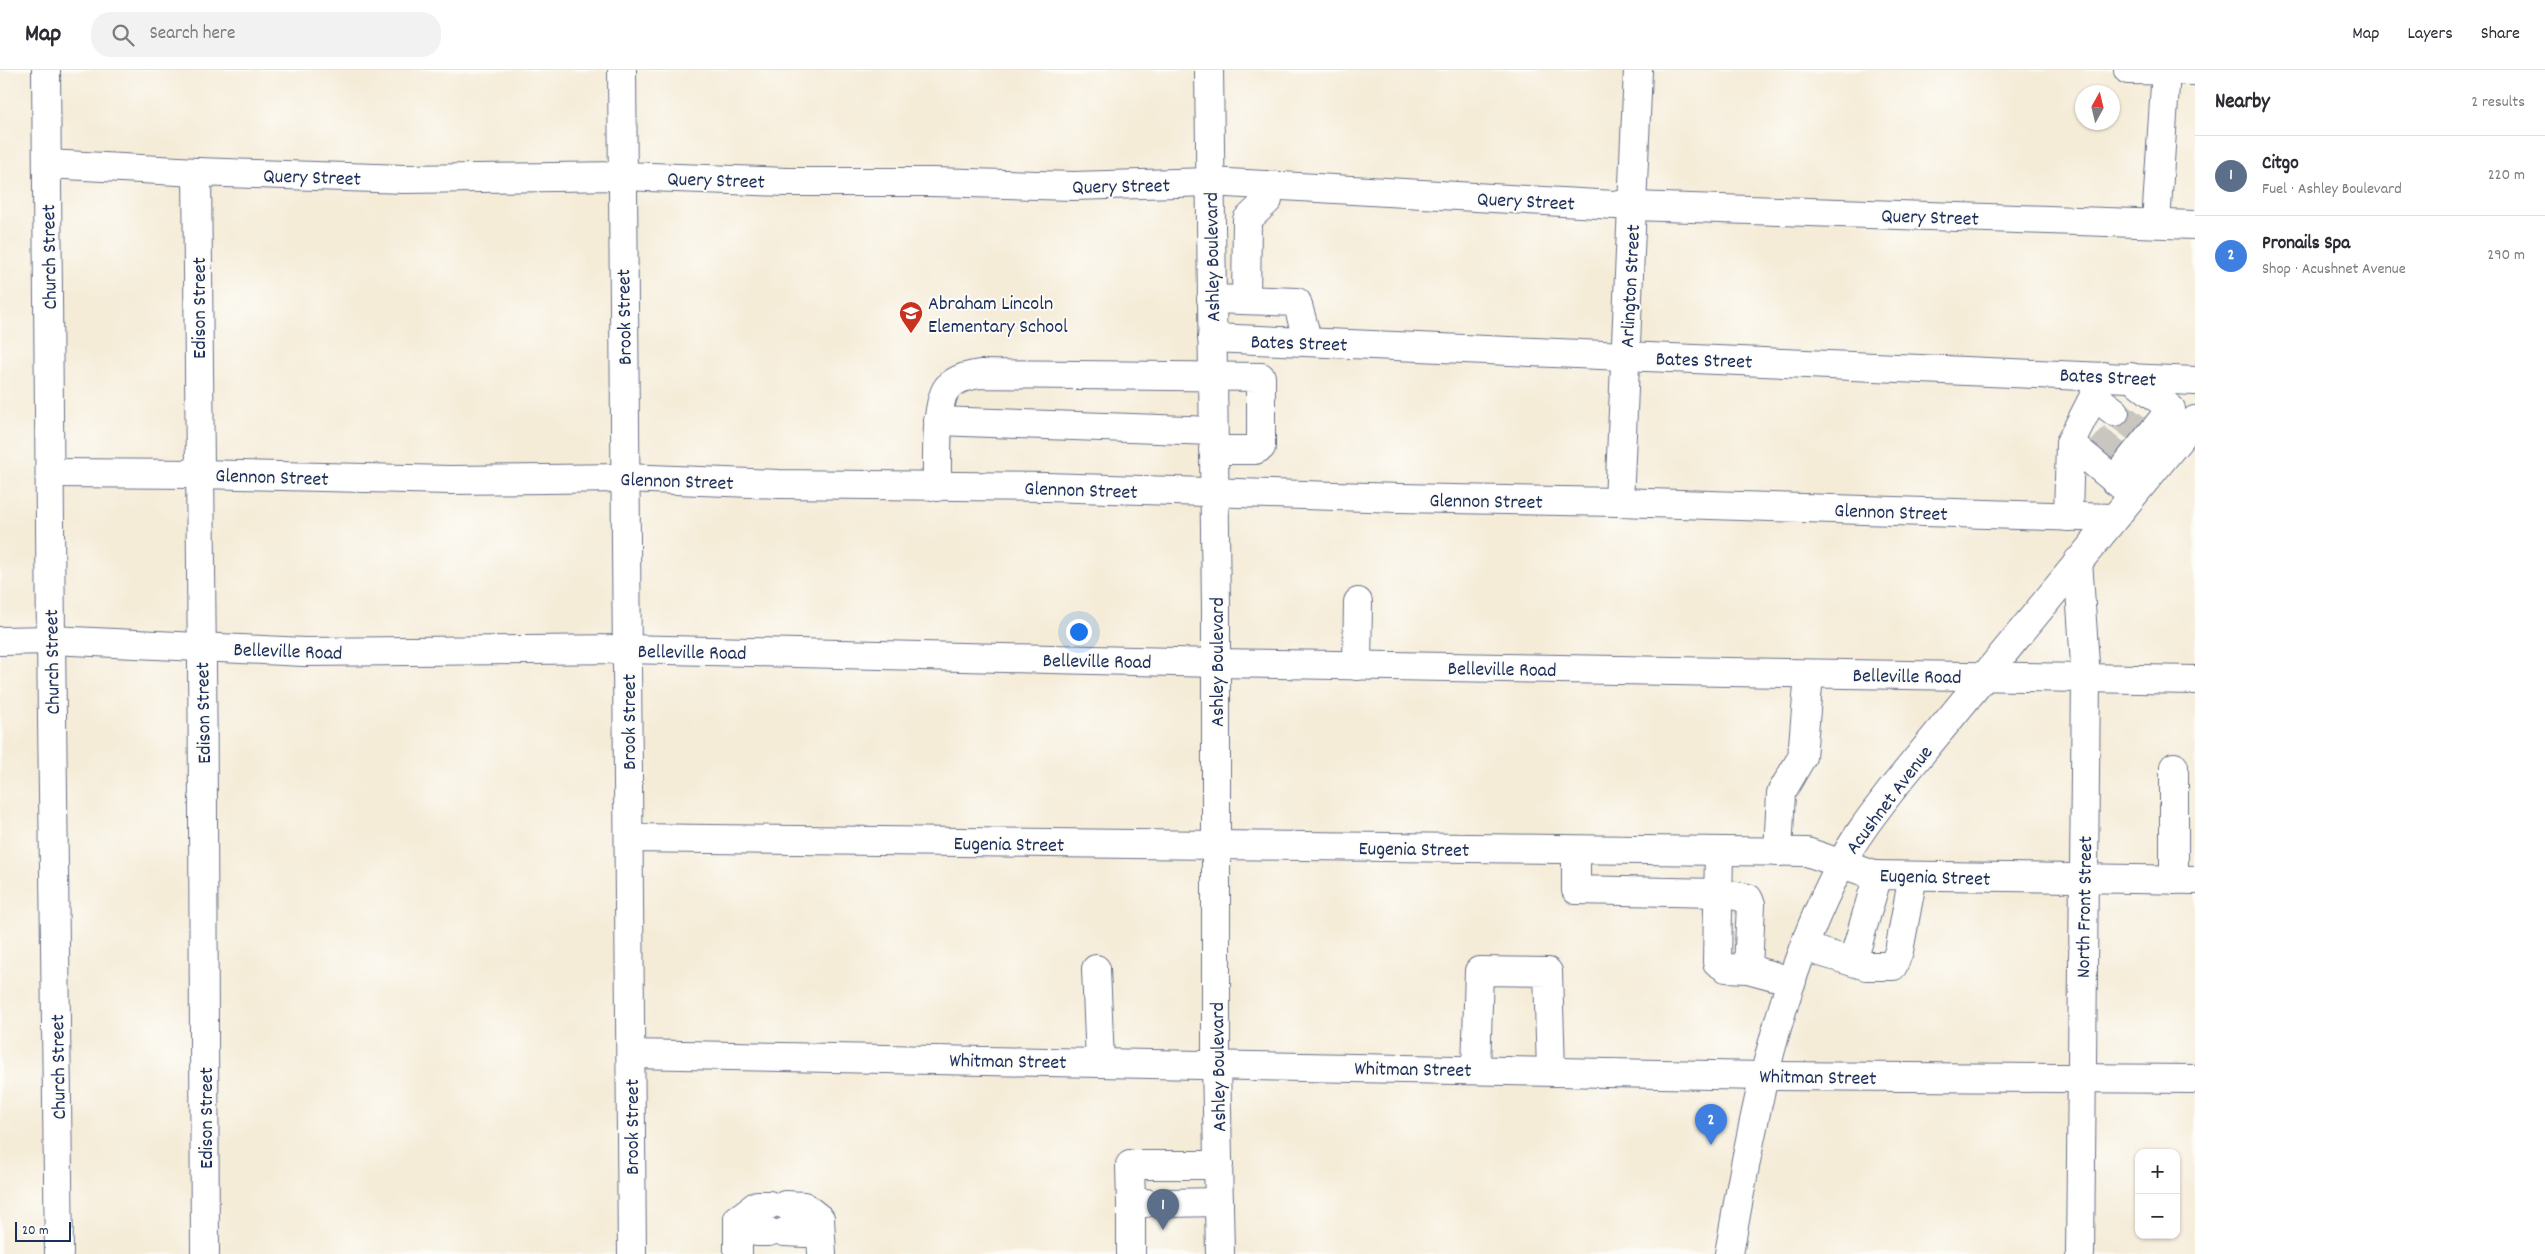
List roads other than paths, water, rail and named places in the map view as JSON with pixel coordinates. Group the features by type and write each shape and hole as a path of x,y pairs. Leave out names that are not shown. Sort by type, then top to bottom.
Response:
{"street":[{"name":"Church Street","path":"46,70 59,1254"},
{"name":"Brook Street","path":"622,70 632,1254"},
{"name":"Ashley Boulevard","path":"1209,70 1216,663 1214,845 1216,1063 1220,1254"},
{"name":"Arlington Street","path":"1619,502 1638,70"},
{"path":"2128,70 2195,72"},
{"path":"2156,223 2166,70"},
{"name":"Query Street","path":"47,164 197,172 405,178 622,176 787,182 932,182 1073,186 1210,182 1633,206 2195,225"},
{"name":"Edison Street","path":"197,172 200,647 205,849 205,1254"},
{"path":"1246,300 1247,220 1268,200 1268,185"},
{"path":"1211,265 1246,266"},
{"path":"1211,299 1297,302 1308,342"},
{"name":"Bates Street","path":"1212,338 1626,355 2099,386 2131,377 2195,381"},
{"path":"938,421 1213,441 1255,450 1261,447 1261,340"},
{"path":"937,487 938,421 946,388 958,378 980,374 1261,377"},
{"path":"2131,377 2186,418"},
{"path":"2099,386 2116,412"},
{"path":"2068,517 2081,435 2099,386"},
{"path":"2081,435 2123,474 2144,435 2186,418"},
{"name":"Acushnet Avenue","path":"1729,1254 1763,1076 1804,947 1840,864 1856,838 1892,790 2112,518 2123,474 2186,418"},
{"name":"Glennon Street","path":"50,473 199,474 450,480 625,478 779,484 1046,487 1214,493 1619,502 2112,518"},
{"name":"North Front Street","path":"2078,561 2086,680 2080,1254"},
{"path":"1357,666 1358,602"},
{"name":"Belleville Road","path":"0,641 51,640 304,652 627,650 2086,680 2195,680"},
{"path":"1778,852 1781,793 1802,757 1809,674"},
{"path":"2174,767 2184,880"},
{"name":"Eugenia Street","path":"629,838 1807,852 1878,875 2083,880 2184,880"},
{"path":"1576,850 1576,890 1718,893 1738,895 1750,900 1748,969 1792,981"},
{"path":"1718,852 1718,893"},
{"path":"1853,962 1878,875"},
{"path":"1804,947 1866,966 1893,966 1899,951 1913,876"},
{"path":"1096,969 1100,1062"},
{"path":"1476,1069 1479,971 1548,972 1551,1071"},
{"name":"Whitman Street","path":"631,1054 1216,1063 1763,1076 2195,1079"},
{"path":"1131,1254 1148,1203 1130,1165 1218,1165"},
{"path":"1148,1203 1219,1202"},
{"path":"738,1254 738,1219 757,1205 777,1219 820,1219 822,1254"}],"tunnel":[{"path":"2115,412 2140,431"},
{"path":"2095,437 2119,457"},
{"path":"769,1219 784,1219"}],"place":[{"name":"Abraham Lincoln Elementary School","path":"911,334"},
{"name":"Pronails Spa","path":"1711,1145"},
{"name":"Citgo","path":"1163,1230"}]}
